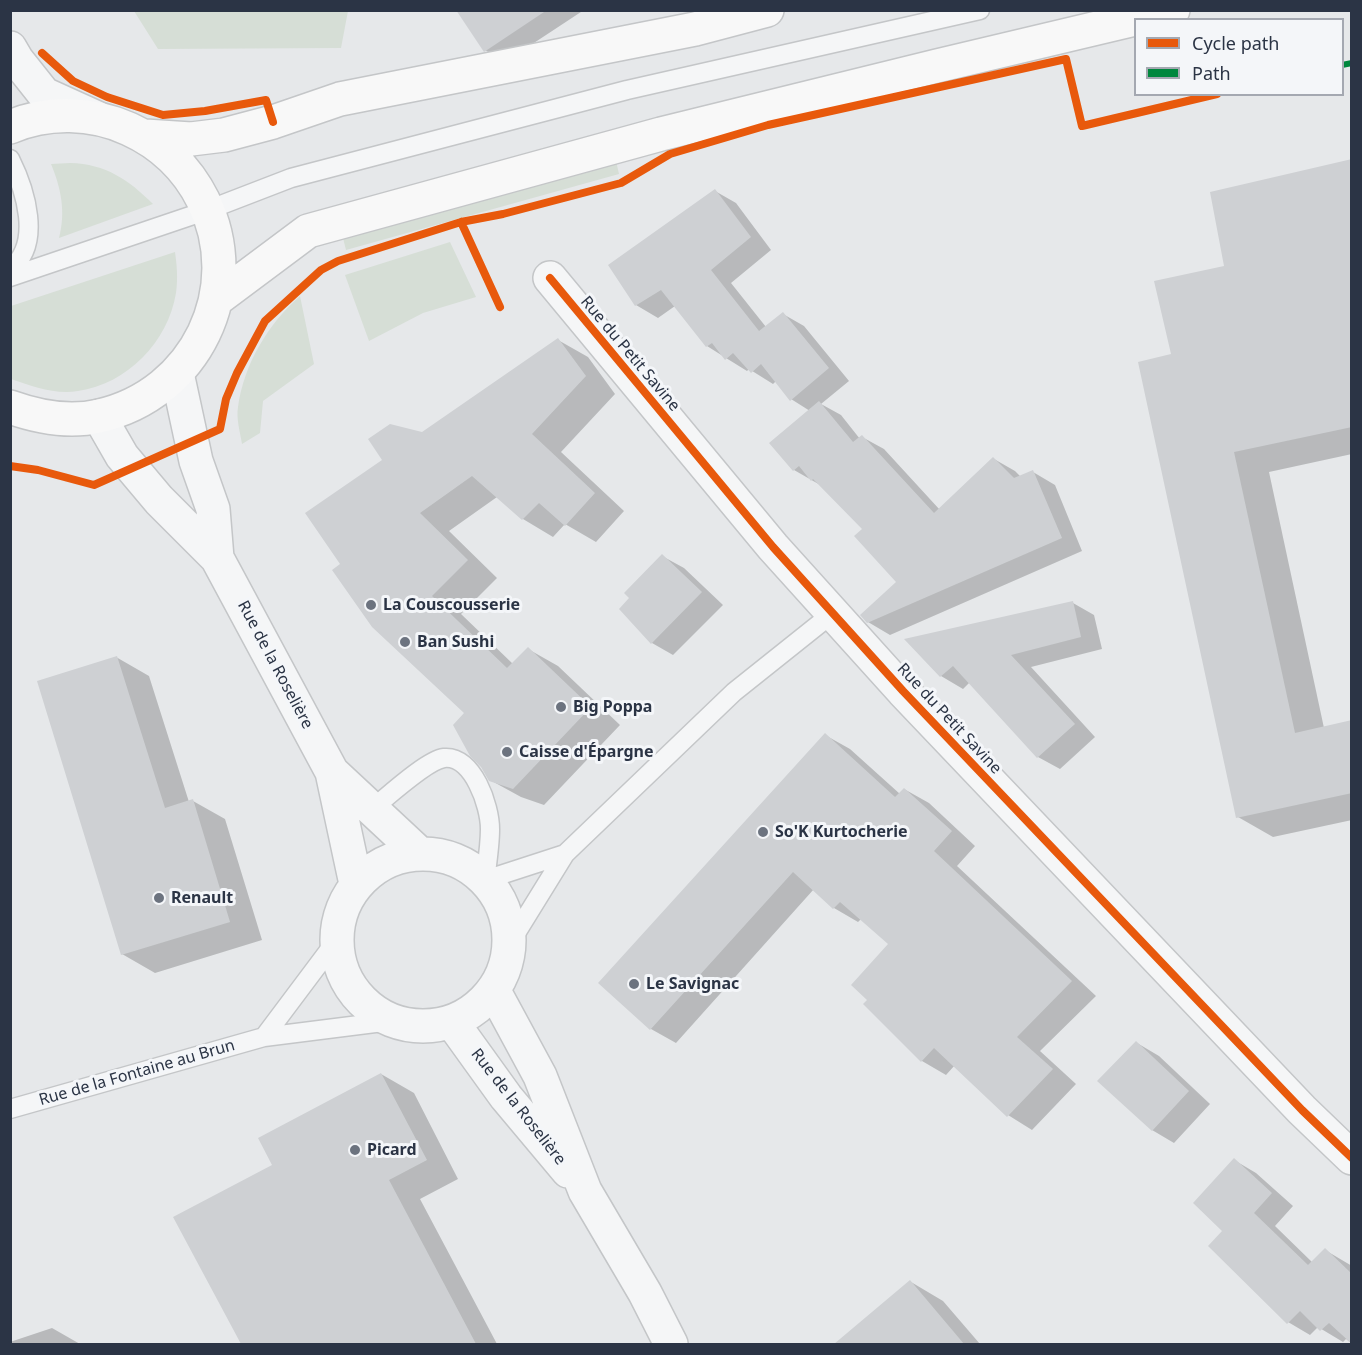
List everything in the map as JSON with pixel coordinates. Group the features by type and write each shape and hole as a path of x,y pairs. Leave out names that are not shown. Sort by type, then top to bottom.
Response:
{"main road":[{"path":"145,136 191,139 224,135 273,122 340,99 694,29 768,10"},
{"path":"1139,18 1173,10"},
{"path":"217,299 308,231 661,134 1134,19"},
{"path":"10,127 46,117 72,115 97,118 122,125 145,136 165,150 197,188 208,210 217,239 220,269 217,299 208,326 195,351 177,373 142,400 99,416 65,419 30,414 10,407"}],"street":[{"path":"10,48 44,94 97,118"},
{"name":"Rue du Petit Savine","path":"549,278 773,547 903,691 1302,1110 1352,1158"},
{"name":"Rue de la Roselière","path":"177,373 196,462 213,509 217,558"},
{"name":"Rue de la Roselière","path":"99,416 122,456 159,500 217,558 332,772 356,884"},
{"name":"Rue de la Roselière","path":"332,772 420,854"},
{"path":"420,854 444,856 466,866 485,880 499,899 507,920 510,943 505,968 494,991 475,1010 453,1022 432,1027 390,1021 369,1008 351,990 340,966 336,941 345,902 356,884 374,868 396,858 420,854"},
{"name":"Rue de la Roselière","path":"494,991 540,1076 585,1191 645,1293 671,1344"},
{"name":"Rue de la Roselière","path":"453,1022 506,1097 585,1191"}],"lane":[{"path":"10,277 208,210 291,177 627,90 980,10"},
{"path":"10,159 27,206 28,240 16,265 10,269"},
{"path":"510,943 565,854 734,692 833,614"},
{"path":"372,809 425,766 443,758 459,760 473,775 484,798 490,828 485,880 565,854"},
{"path":"264,1036 336,941"},
{"name":"Rue de la Fontaine au Brun","path":"10,1109 264,1036 390,1021"}],"shaded area":[{"path":"134,11 348,11 341,48 158,49"},
{"path":"616,161 619,174 346,250 343,238"},
{"path":"70,163 95,166 106,170 126,181 153,204 59,238 62,219 61,200 51,164"},
{"path":"450,242 476,297 423,313 369,341 345,275"},
{"path":"175,252 177,283 172,311 154,344 128,370 96,387 69,392 44,389 11,379 11,306"},
{"path":"300,296 314,364 263,401 260,433 242,444 238,411 246,375 268,332"}],"building":[{"path":"456,10 547,10 484,52"},
{"path":"1352,159 1352,427 1234,452 1295,733 1352,720 1352,793 1236,818 1138,362 1171,354 1154,281 1224,266 1210,192"},
{"path":"715,189 751,237 711,270 759,331 783,312 829,368 790,401 761,364 751,373 733,353 725,360 712,343 706,347 661,290 635,306 608,265"},
{"path":"558,338 586,376 532,434 595,493 565,526 539,503 522,520 472,476 420,513 468,560 432,596 507,668 528,647 591,707 513,789 489,781 481,767 470,756 453,725 464,713 372,627 332,570 340,564 305,513 382,460 368,439 390,424 422,432"},
{"path":"819,401 853,442 862,435 934,513 993,457 1014,478 1033,470 1062,538 867,623 860,615 896,582 854,536 862,529 813,479 811,481 799,466 793,471 769,443"},
{"path":"662,554 702,592 651,644 619,609 629,598 624,593"},
{"path":"1073,601 1081,637 1011,655 1075,724 1037,758 953,666 940,677 904,639"},
{"path":"117,656 165,808 193,799 230,922 121,955 37,681"},
{"path":"825,733 895,797 904,788 952,831 934,851 1072,981 1017,1037 1053,1069 1007,1117 934,1048 921,1062 863,1004 867,1000 851,985 888,944 840,902 833,909 793,872 650,1030 598,983"},
{"path":"1136,1041 1189,1091 1152,1131 1097,1081"},
{"path":"381,1073 427,1160 389,1180 476,1344 241,1344 173,1217 272,1165 258,1138"},
{"path":"1234,1158 1272,1193 1254,1213 1308,1265 1325,1248 1352,1274 1352,1344 1329,1323 1320,1331 1300,1311 1287,1324 1208,1246 1222,1231 1193,1203"},
{"path":"910,1280 964,1344 834,1344"}],"marked path":[{"path":"1344,65 1352,63"}],"cycle path":[{"path":"42,53 73,81 107,97 163,115 205,111 266,100 273,122"},
{"path":"10,466 38,470 94,485 220,429 226,399 265,321 321,270 338,261 461,222 503,214 621,183 670,154 768,125 1066,59 1082,126 1209,96"},
{"path":"461,222 500,307"},
{"path":"550,278 773,547 903,691 1302,1110 1352,1158"}],"place":[{"name":"La Couscousserie","path":"371,605"},
{"name":"Ban Sushi","path":"405,642"},
{"name":"Big Poppa","path":"561,707"},
{"name":"Caisse d'Épargne","path":"507,752"},
{"name":"So'K Kurtocherie","path":"763,832"},
{"name":"Renault","path":"159,898"},
{"name":"Le Savignac","path":"634,984"},
{"name":"Picard","path":"355,1150"}]}
